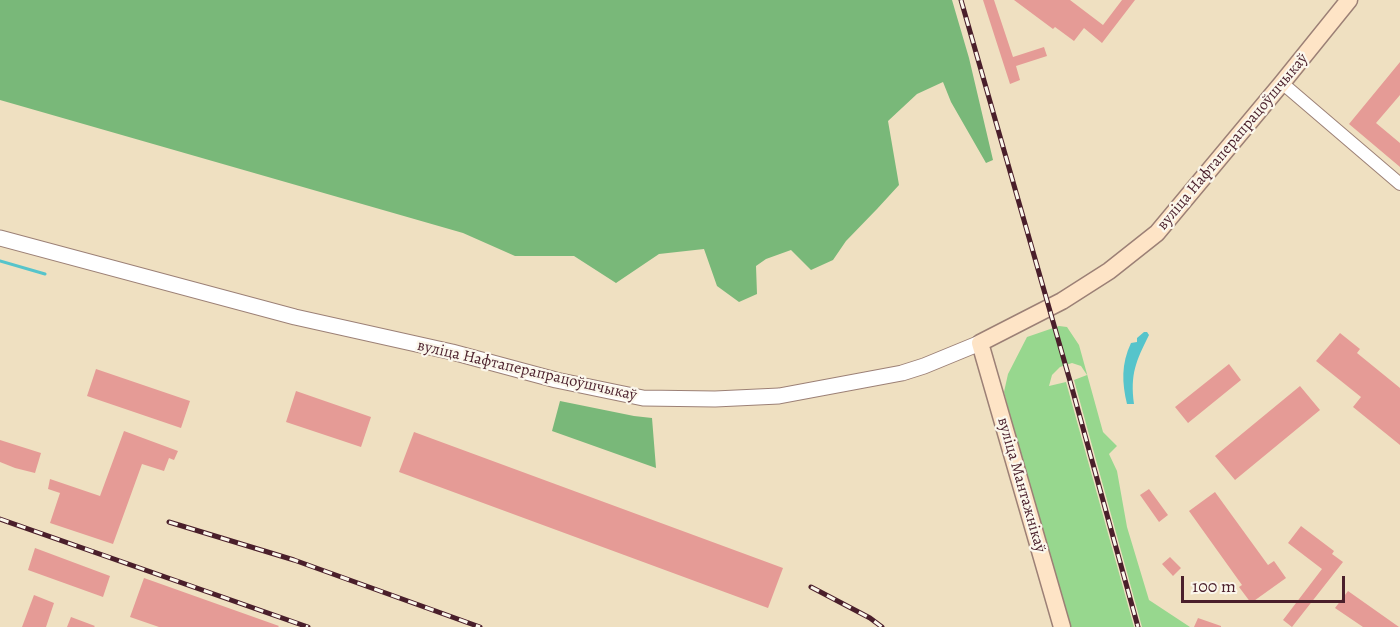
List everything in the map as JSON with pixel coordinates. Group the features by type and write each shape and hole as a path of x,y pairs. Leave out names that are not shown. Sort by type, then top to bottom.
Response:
{"main road":[{"name":"вуліца Нафтаперапрацоўшчыкаў","path":"980,343 1062,301 1109,271 1157,233 1349,0"},
{"name":"вуліца Мантажнікаў","path":"980,343 1062,627"}],"street":[{"path":"1282,83 1400,184"},
{"name":"вуліца Нафтаперапрацоўшчыкаў","path":"0,238 295,317 452,352 556,380 643,398 715,399 779,396 902,373 980,343"}],"green space":[{"path":"0,0 952,0 969,58 993,160 986,163 951,102 943,82 917,94 888,121 899,185 846,241 833,260 811,270 791,250 766,259 756,266 757,294 739,302 717,286 704,249 659,254 616,283 574,256 515,256 463,233 0,100"},
{"path":"1059,326 1067,327 1079,345 1103,432 1117,446 1109,454 1117,471 1127,527 1149,600 1190,627 1142,627 1074,380 1087,375 1081,366 1072,363 1060,367 1052,375 1049,386 1066,382 1134,627 1069,627 1040,529 1004,392 1008,374 1027,337"},
{"path":"560,401 652,418 656,468 552,431"}],"water":[{"path":"1144,332 1149,335 1135,368 1134,404 1127,404 1123,381 1125,358 1131,343 1137,342 1137,338"}],"building":[{"path":"983,0 994,0 1013,57 1044,47 1047,56 1016,66 1020,80 1010,84"},
{"path":"1014,0 1070,0 1103,25 1122,0 1135,0 1102,43 1084,28 1074,41 1055,27 1053,29"},
{"path":"1400,62 1400,95 1376,123 1400,143 1400,167 1349,124"},
{"path":"1340,333 1360,349 1357,353 1400,388 1400,445 1353,407 1361,397 1316,361"},
{"path":"1229,364 1241,380 1188,423 1175,407"},
{"path":"96,369 190,401 181,428 87,396"},
{"path":"1300,386 1320,410 1235,480 1215,456"},
{"path":"296,391 371,417 361,447 286,422"},
{"path":"124,431 178,451 174,460 169,458 164,471 142,464 113,544 50,523 60,493 48,489 50,479 100,496"},
{"path":"414,432 783,568 768,608 399,472"},
{"path":"0,440 41,453 35,473 0,462"},
{"path":"1149,489 1168,515 1159,522 1140,495"},
{"path":"1215,492 1268,565 1274,561 1286,578 1251,603 1239,587 1242,585 1189,511"},
{"path":"1301,526 1334,551 1332,554 1343,562 1292,627 1283,620 1322,569 1288,543"},
{"path":"35,548 110,576 103,597 28,570"},
{"path":"1170,557 1181,568 1173,576 1162,564"},
{"path":"144,578 279,626 159,627 130,617"},
{"path":"1348,591 1399,627 1363,627 1335,608"},
{"path":"34,595 54,603 46,627 22,627"},
{"path":"71,617 95,626 67,627"},
{"path":"1198,618 1221,626 1221,627 1194,627"}],"waterway":[{"path":"0,261 45,274"}],"railway":[{"path":"961,0 1138,627"},
{"path":"0,519 308,627"},
{"path":"169,522 294,560 480,627"},
{"path":"811,587 870,618 882,627"}]}
